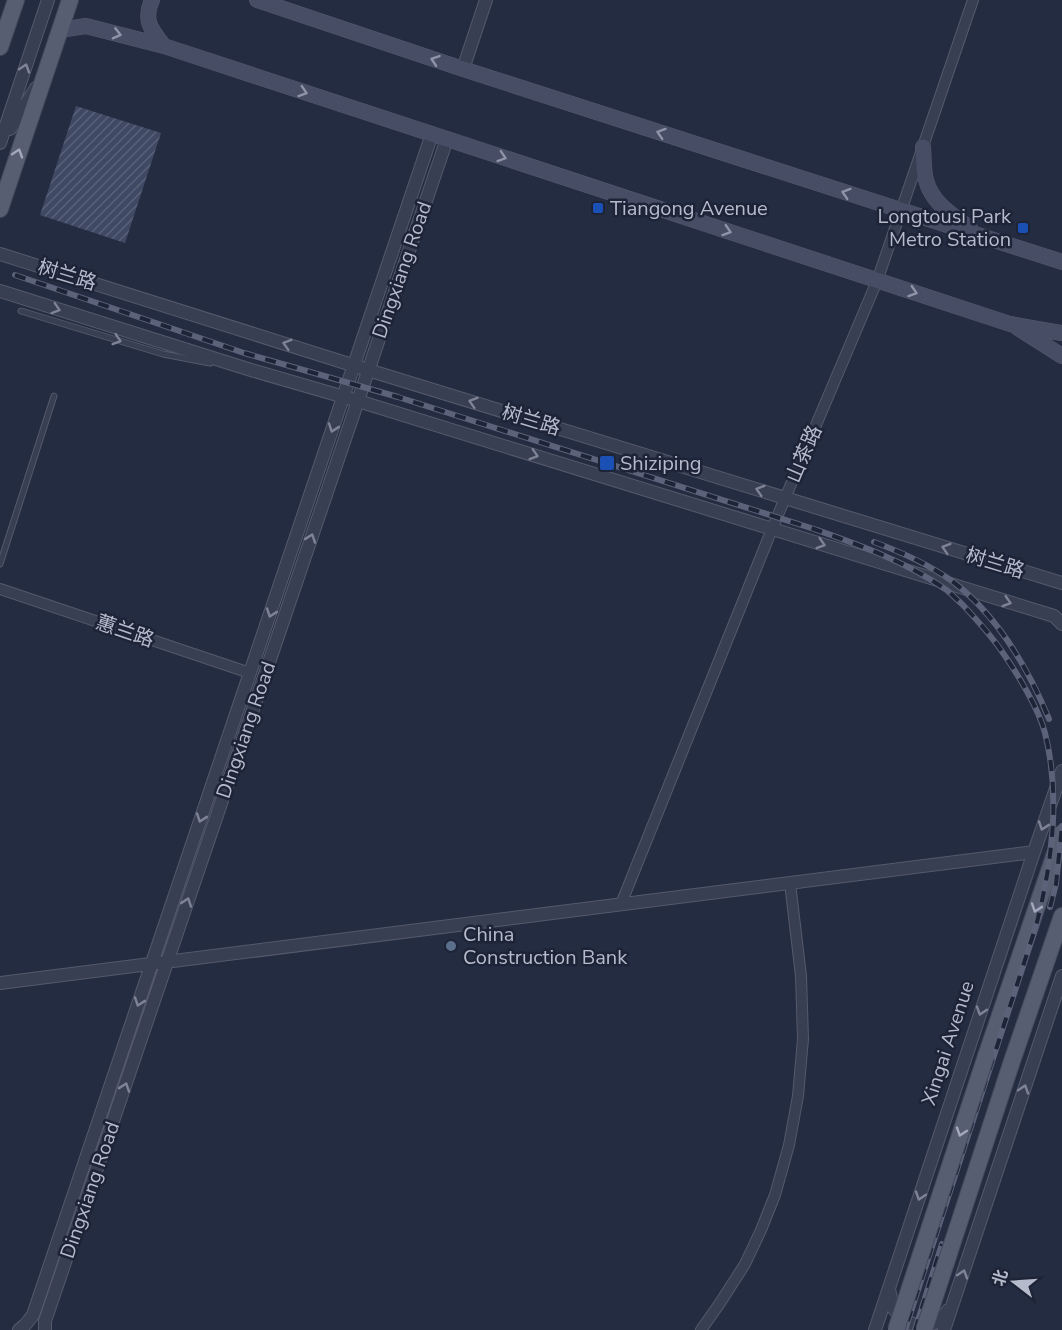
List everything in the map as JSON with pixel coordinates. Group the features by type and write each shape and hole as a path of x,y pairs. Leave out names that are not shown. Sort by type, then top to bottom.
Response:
{"main road":[{"path":"0,47 16,0"},
{"path":"0,209 69,0"},
{"path":"152,0 148,11 150,28 164,46"},
{"path":"257,0 462,69 1062,262"},
{"path":"60,30 86,26 164,46 1010,324 1062,333"},
{"path":"923,147 926,182 935,198 947,212 982,237"},
{"path":"1010,324 1062,356"},
{"name":"Xingai Avenue","path":"896,1330 1062,833"},
{"path":"924,1330 1062,916"}],"street":[{"path":"0,145 48,0"},
{"path":"462,69 486,0"},
{"name":"山茶路","path":"621,904 772,529 877,281 973,0"},
{"path":"0,145 46,72"},
{"name":"Dingxiang Road","path":"41,1322 152,964 354,365 440,137"},
{"name":"Dingxiang Road","path":"41,1322 167,962 358,401 440,137"},
{"name":"树兰路","path":"0,254 1062,584"},
{"path":"0,291 1054,616 1062,624"},
{"name":"蕙兰路","path":"0,589 250,673"},
{"name":"Xingai Avenue","path":"875,1330 1062,771"},
{"path":"0,983 1034,852"},
{"path":"701,1330 745,1264 775,1195 789,1145 798,1096 803,1039 801,976 790,883"},
{"path":"944,1330 1062,976"},
{"path":"889,1288 893,1308 904,1321 923,1327 940,1321 952,1306"},
{"path":"19,1330 25,1325 41,1322"}],"lane":[{"path":"21,311 163,354 251,370"},
{"path":"0,564 54,396"}],"building":[{"path":"76,106 161,133 125,243 40,215"}],"railway":[{"path":"15,275 244,353 398,397 831,535 881,554 930,579 951,594 984,628 1021,681 1033,702 1045,733 1053,781 1050,854 1036,926 905,1330"},
{"path":"874,542 933,569 952,581 983,610 997,626 1021,662 1049,719"},
{"path":"1050,907 1056,884 1062,826"},
{"path":"915,1330 942,1244"}],"place":[{"name":"Tiangong Avenue","path":"598,208"},
{"name":"Longtousi Park Metro Station","path":"1023,228"},
{"name":"Shiziping","path":"607,463"},
{"name":"China Construction Bank","path":"451,946"}]}
